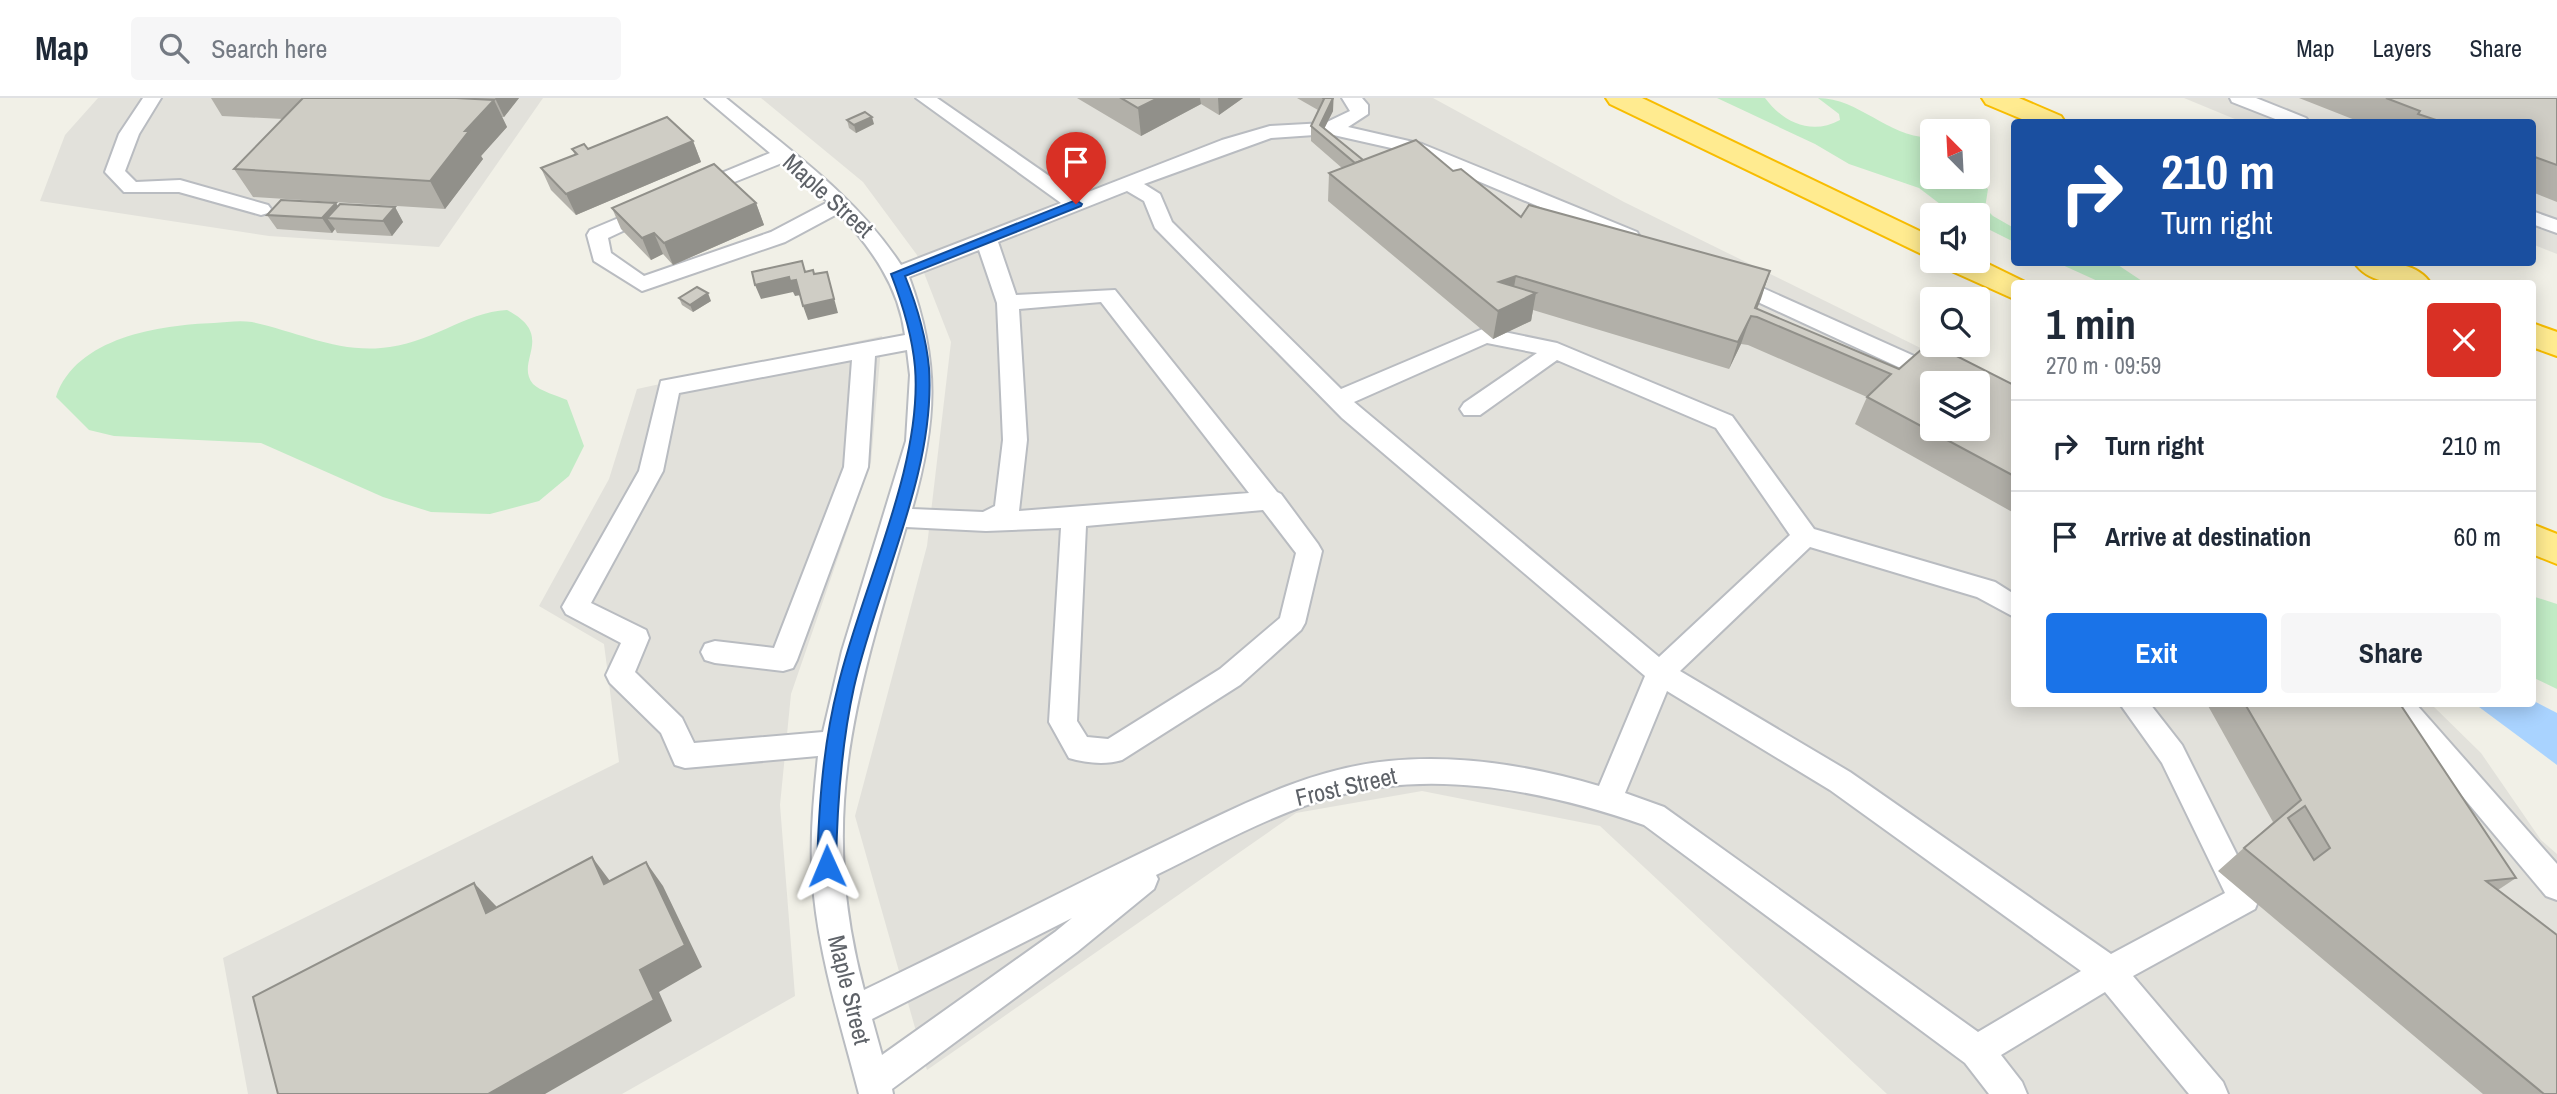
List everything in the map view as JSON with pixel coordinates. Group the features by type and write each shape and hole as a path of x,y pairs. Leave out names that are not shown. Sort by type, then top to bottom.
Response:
{"highway":[{"path":"1620,98 1920,243"},
{"path":"1996,98 2044,119"},
{"path":"2378,266 2407,280"},
{"path":"1981,273 2011,288"},
{"path":"2536,336 2557,345"},
{"path":"2536,540 2557,550"}],"street":[{"path":"152,98 129,134 115,172 131,188 180,186 261,209"},
{"name":"Maple Street","path":"715,98 842,203 873,235 898,274 913,313 919,340 922,405 918,441 860,635 835,743 828,791 827,866 836,945 874,1088"},
{"path":"925,98 1076,204"},
{"path":"898,274 1229,144 1270,132 1329,128 1415,148 1654,247"},
{"path":"783,155 734,173 597,235 601,256 642,284 778,237 842,203"},
{"path":"1128,183 1153,198 1162,224 1338,400 1660,673 1840,781 2109,972 2211,1094"},
{"path":"2536,219 2557,227"},
{"path":"986,239 1008,303 1014,440 1007,511 986,522"},
{"path":"1716,274 1927,371"},
{"path":"1008,303 1107,295 1272,500 1309,551 1292,623 1230,677 1112,751 1079,749 1063,722 1074,517"},
{"path":"1338,400 1485,335 1555,351 1724,422 1805,536 1986,589 2011,605"},
{"path":"835,743 685,756 672,726 620,676 636,638 575,607 651,471 669,387 919,340"},
{"path":"715,652 783,660 856,467 864,351"},
{"path":"1472,409 1555,351"},
{"path":"895,517 986,522 1272,500"},
{"path":"1608,799 1660,673 1805,536"},
{"path":"1977,1051 2109,972 2244,898 2172,754 2136,707"},
{"path":"2402,707 2557,886"},
{"name":"Frost Street","path":"853,1012 966,959 1176,850 1287,801 1354,780 1388,773 1471,775 1560,788 1608,799 1654,816 1977,1051 2010,1094"},
{"name":"Frost Street","path":"874,1088 1066,942 1176,850"}],"lane":[{"path":"1329,128 1359,114 1359,106 1352,98"},
{"path":"2239,98 2292,119"}],"shaded area":[{"path":"98,98 543,98 439,247 269,236 40,201 65,135"},
{"path":"761,98 1433,98 1624,202 1920,348 1920,357 1939,357 1967,371 1920,371 1920,441 1990,441 1990,382 2011,393 2011,707 2434,707 2481,753 2541,840 2557,854 2557,1094 1887,1094 1600,826 1422,791 1296,813 927,1070 855,816 927,546 951,342 917,255 863,182"},
{"path":"2184,98 2557,98 2557,254 2536,246 2536,119 2235,119"},
{"path":"882,336 871,462 791,694 780,805 795,996 622,1094 248,1094 223,958 619,762 604,644 539,606 609,479 637,389"}],"green space":[{"path":"1717,98 1765,98 1789,120 1819,127 1840,120 1839,114 1818,98 1833,100 1903,132 1920,136 1920,189 1849,164 1815,144"},
{"path":"1920,189 1988,189 1986,203 1939,203"},
{"path":"1990,213 2011,226 2011,240 1990,230"},
{"path":"2065,266 2120,266 2140,280 2095,280"},
{"path":"507,310 522,320 529,329 532,348 528,375 533,384 567,400 584,446 569,476 539,501 490,514 431,512 383,497 261,443 114,436 89,430 56,397 66,377 82,360 122,338 146,331 193,324 247,321 332,344 381,348 415,341 476,316"},
{"path":"2536,597 2557,604 2557,689 2536,679"}],"water":[{"path":"2536,702 2557,713 2557,765 2479,707 2536,707"}],"building":[{"path":"303,98 494,100 465,131 469,131 430,181 234,169"},
{"path":"1121,98 1158,98 1138,108"},
{"path":"1323,98 1333,98 1320,125 1363,160 1355,163 1311,126"},
{"path":"2386,98 2557,98 2557,165 2536,157 2536,119 2433,119 2418,114 2420,111"},
{"path":"865,112 872,117 854,125 847,120"},
{"path":"667,117 693,141 566,194 541,168 577,154 572,149 584,144 588,149"},
{"path":"1416,140 1453,171 1461,169 1521,217 1529,205 1770,271 1755,308 1899,369 1920,351 1920,357 1959,357 1986,371 1920,371 1920,425 1867,397 1891,374 1757,317 1751,316 1738,342 1516,276 1499,282 1536,293 1498,311 1329,173"},
{"path":"714,164 756,203 664,243 654,233 642,238 612,208"},
{"path":"281,200 336,203 322,218 267,215"},
{"path":"340,204 395,207 383,221 327,218"},
{"path":"802,261 805,272 827,272 834,299 803,306 796,280 790,281 789,277 755,285 752,272"},
{"path":"697,287 708,293 690,305 679,298"},
{"path":"1990,373 2011,383 2011,474 1949,441 1990,441"},
{"path":"2247,707 2402,707 2516,878 2486,881 2557,935 2557,1094 2544,1094 2244,848 2301,800","holes":["2305,806 2330,848 2314,860 2288,818"]},
{"path":"592,857 604,884 646,862 685,945 640,970 654,1000 488,1094 278,1094 253,997 474,883 486,913"}],"route":[{"path":"827,866 828,791 846,686 918,441 922,405 919,340 913,313 898,274 1076,204"}]}
